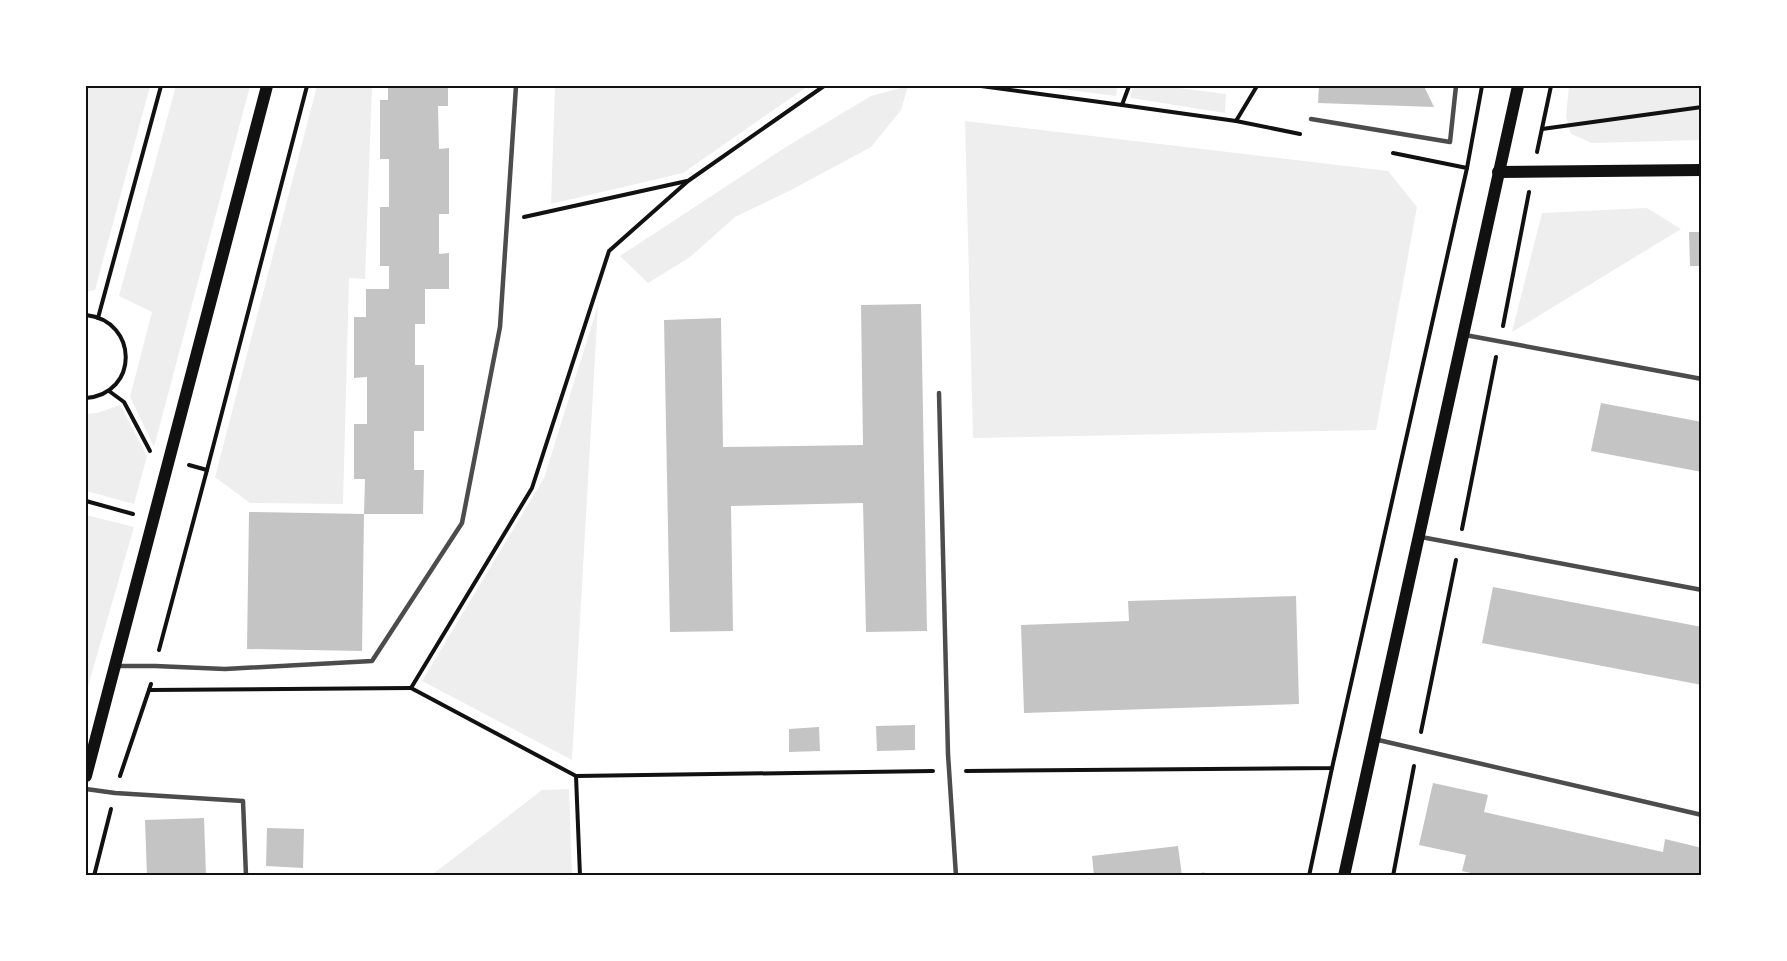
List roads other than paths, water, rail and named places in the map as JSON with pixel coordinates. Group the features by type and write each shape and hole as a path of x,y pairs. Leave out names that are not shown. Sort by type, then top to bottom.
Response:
{"main road":[{"path":"86,776 267,86"},
{"path":"1344,876 1518,86"},
{"path":"1498,172 1701,170"}],"lane":[{"path":"114,666 225,669 372,661 462,523 500,327 516,86"},
{"path":"1311,119 1450,142 1456,86"},
{"path":"1462,334 1701,379"},
{"path":"939,393 949,771 956,876"},
{"path":"1418,537 1701,590"},
{"path":"1374,739 1701,815"},
{"path":"86,789 243,801 246,876"}]}
